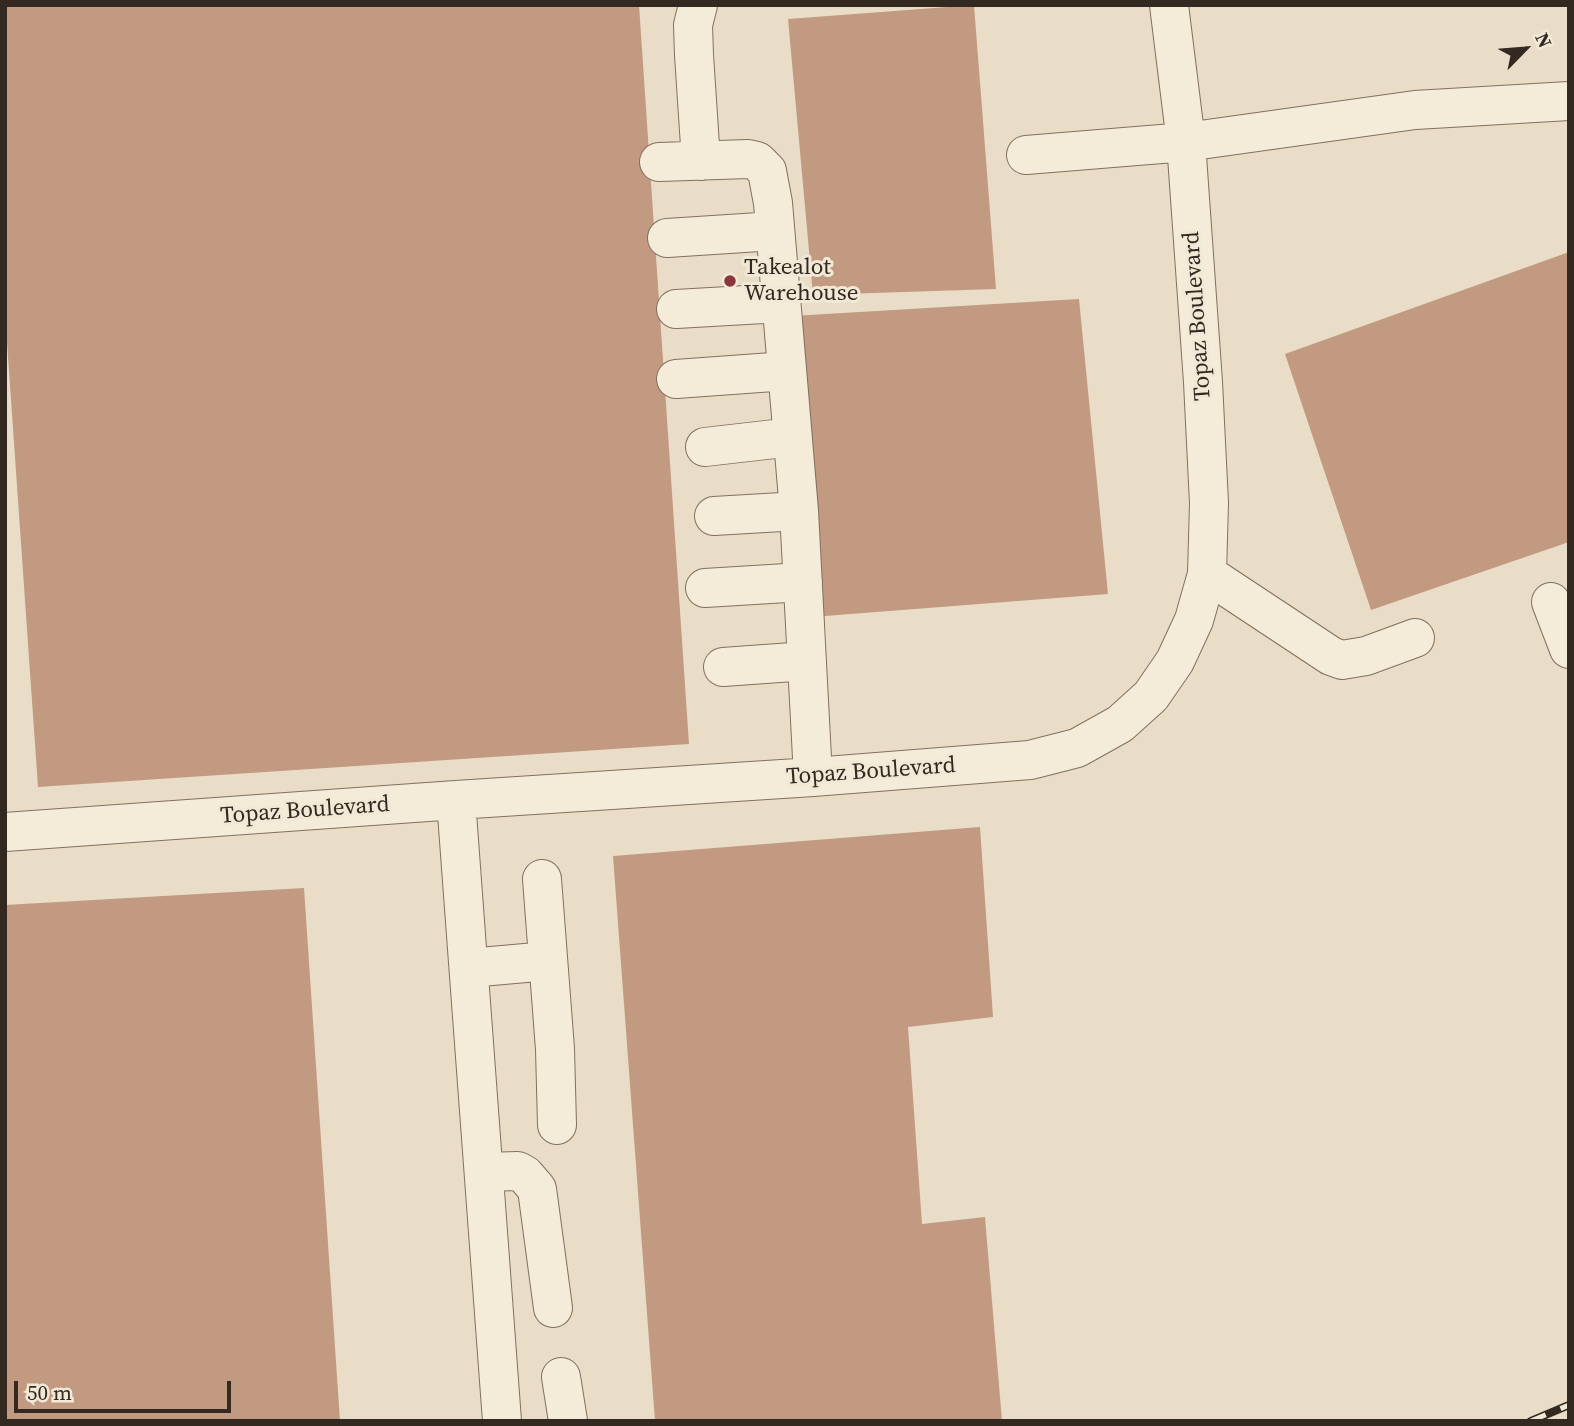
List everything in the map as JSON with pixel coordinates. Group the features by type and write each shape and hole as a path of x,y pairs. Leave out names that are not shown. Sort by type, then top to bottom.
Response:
{"street":[{"path":"698,5 694,35 701,161"},
{"name":"Topaz Boulevard","path":"5,832 1030,760 1077,748 1119,724 1151,696 1175,661 1194,620 1207,574 1209,503 1186,142 1169,5"},
{"path":"1026,155 1186,142 1415,110 1569,101"},
{"path":"659,162 748,159 763,165 769,181 799,511 813,777"},
{"path":"667,238 775,231"},
{"path":"676,309 781,303"},
{"path":"676,379 787,370"},
{"path":"705,447 792,437"},
{"path":"714,516 799,511"},
{"path":"1207,574 1331,656 1342,660 1366,656 1415,638"},
{"path":"705,588 803,582"},
{"path":"1551,602 1569,649"},
{"path":"723,667 807,661"},
{"path":"456,800 502,1421"},
{"path":"542,879 555,1048 557,1125"},
{"path":"469,968 548,961"},
{"path":"484,1172 518,1171 537,1189 553,1308"},
{"path":"561,1377 568,1421"}],"building":[{"path":"5,5 639,5 689,744 38,787 5,314"},
{"path":"974,5 996,289 813,295 788,19"},
{"path":"1569,252 1569,542 1371,610 1285,354"},
{"path":"1079,299 1108,594 812,617 792,316"},
{"path":"980,827 993,1017 908,1027 922,1224 985,1217 1002,1421 655,1421 613,856"},
{"path":"304,888 340,1421 5,1421 5,905"}],"railway":[{"path":"1531,1421 1569,1405"}],"place":[{"name":"Takealot Warehouse","path":"730,281"}]}
